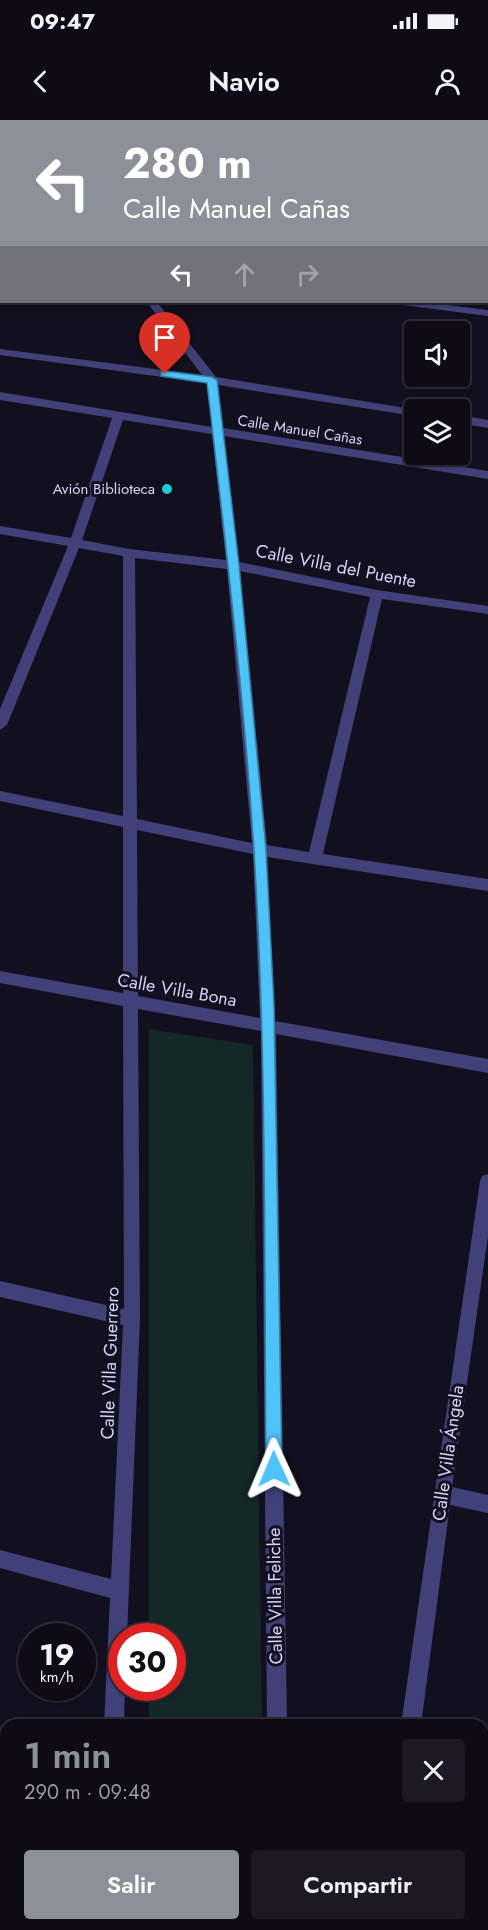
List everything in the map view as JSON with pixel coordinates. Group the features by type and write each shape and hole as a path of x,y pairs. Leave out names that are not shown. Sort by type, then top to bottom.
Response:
{"street":[{"path":"153,303 212,380"},
{"path":"418,303 448,305 488,313"},
{"name":"Calle Manuel Cañas","path":"0,352 212,380 404,410"},
{"name":"Calle Villa Feliche","path":"212,380 233,565 260,850 268,1027 277,1719"},
{"name":"Calle Manuel Cañas","path":"0,396 488,475"},
{"path":"0,725 75,543 119,415"},
{"path":"470,421 488,424"},
{"name":"Calle Villa del Puente","path":"0,530 129,553 233,565 376,594 488,610"},
{"path":"129,553 132,1002"},
{"path":"315,858 376,594"},
{"path":"0,796 260,850 488,885"},
{"name":"Calle Villa Bona","path":"0,977 488,1066"},
{"name":"Calle Villa Guerrero","path":"114,1719 132,1319 132,1002"},
{"name":"Calle Villa Ángela","path":"412,1719 441,1494 488,1181"},
{"path":"0,1289 132,1319"},
{"path":"441,1494 488,1504"},
{"path":"0,1559 120,1591"}],"green space":[{"path":"149,1029 253,1045 262,1719 149,1719 149,1701 186,1701 186,1623 149,1623"}],"place":[{"name":"Avión Biblioteca","path":"167,489"}],"route":[{"path":"165,374 212,380 233,565 260,850 268,1027 274,1469"}]}
